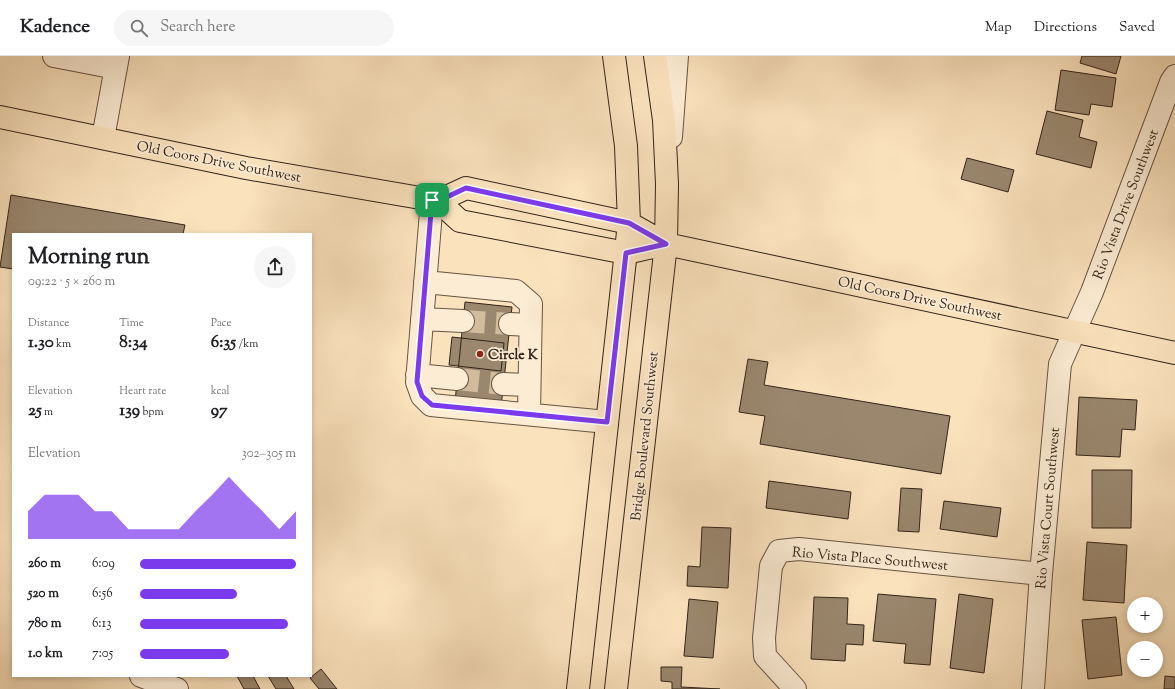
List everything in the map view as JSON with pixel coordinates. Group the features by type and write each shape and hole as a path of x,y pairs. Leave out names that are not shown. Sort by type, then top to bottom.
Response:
{"main road":[{"path":"578,689 629,223 626,146 614,56"},
{"name":"Bridge Boulevard Southwest","path":"616,689 666,244 667,184 664,120 655,56"},
{"name":"Old Coors Drive Southwest","path":"0,117 246,168 435,200 460,221 626,253 666,244"},
{"name":"Old Coors Drive Southwest","path":"435,200 466,188 629,223 666,244 1175,353"}],"street":[{"path":"54,56 117,62 103,138"},
{"path":"667,184 677,56"},
{"name":"Rio Vista Drive Southwest","path":"1075,331 1092,292 1171,82 1175,76"},
{"path":"435,200 425,282 417,375 417,382 422,396 432,405 607,422"},
{"path":"425,282 516,291 531,304 520,325 529,385 529,414"},
{"path":"422,319 463,321"},
{"name":"Rio Vista Court Southwest","path":"1033,689 1041,574 1060,364 1075,331"},
{"path":"417,375 457,379"},
{"path":"503,384 529,385"},
{"name":"Rio Vista Place Southwest","path":"795,689 766,656 764,638 771,566 779,551 799,549 1041,574"},
{"path":"144,677 177,689"}],"building":[{"path":"1082,56 1121,56 1116,74 1080,63"},
{"path":"1061,70 1116,78 1112,107 1091,104 1089,115 1055,110"},
{"path":"1047,111 1083,120 1079,137 1097,142 1091,168 1036,154"},
{"path":"967,158 1014,170 1008,192 961,179"},
{"path":"11,195 185,225 183,233 12,233 12,269 0,267"},
{"path":"465,302 512,307 501,407 455,402"},
{"path":"452,337 504,343 501,371 449,365"},
{"path":"748,359 768,362 764,385 950,416 941,474 760,444 765,416 739,412"},
{"path":"1079,397 1137,400 1135,430 1122,429 1120,457 1076,455"},
{"path":"1092,470 1132,470 1131,528 1092,528"},
{"path":"769,481 851,492 848,519 766,508"},
{"path":"901,488 922,489 919,532 898,531"},
{"path":"944,501 1001,508 997,537 940,529"},
{"path":"702,527 731,528 728,588 687,586 688,566 700,567"},
{"path":"1087,542 1127,545 1124,603 1083,600"},
{"path":"878,594 936,599 930,665 904,663 906,644 873,641"},
{"path":"959,594 993,599 984,673 950,668"},
{"path":"814,597 848,598 847,624 864,625 863,645 846,644 845,661 811,659"},
{"path":"689,599 718,602 713,658 684,656"},
{"path":"1116,617 1122,675 1088,679 1082,620"},
{"path":"661,667 682,667 681,687 720,689 672,689 672,682 661,681"},
{"path":"321,669 337,689 319,689 310,678"},
{"path":"1165,676 1175,677 1175,689 1164,689"},
{"path":"238,677 254,677 260,689 244,689"},
{"path":"269,677 287,677 294,689 276,689"}],"tunnel":[{"path":"463,321 510,324"},
{"path":"457,379 503,384"}],"place":[{"name":"Circle K","path":"480,354"}],"route":[{"path":"466,188 629,223 666,244 626,253 607,422 432,405 422,396 417,382 432,200 438,201 466,188"}]}
